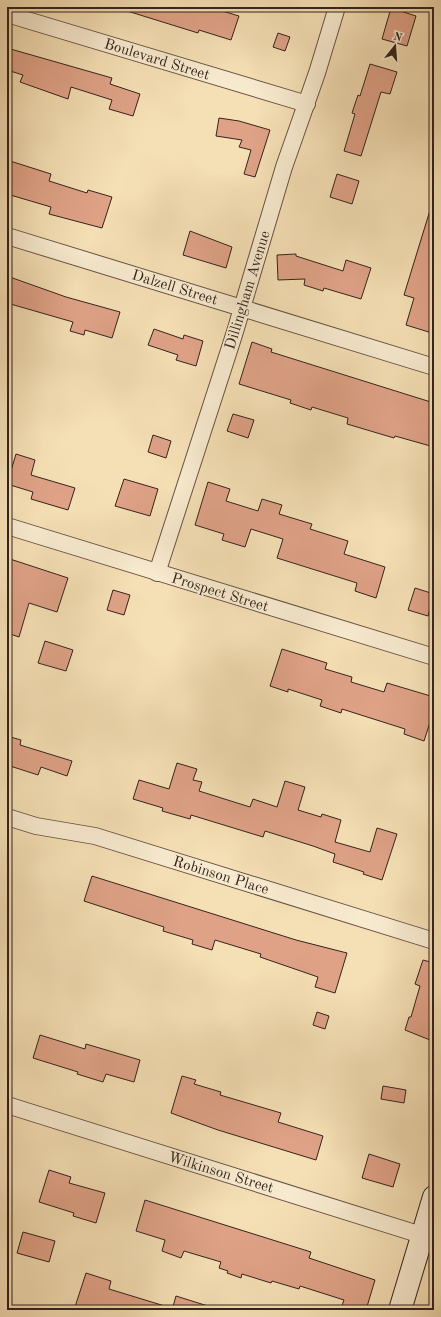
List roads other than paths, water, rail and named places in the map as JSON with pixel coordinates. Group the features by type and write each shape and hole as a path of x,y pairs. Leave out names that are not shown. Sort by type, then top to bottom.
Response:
{"street":[{"name":"Dillingham Avenue","path":"156,573 241,308 284,167 307,104 337,7"},
{"name":"Boulevard Street","path":"7,14 307,104"},
{"name":"Dalzell Street","path":"7,236 434,367"},
{"name":"Prospect Street","path":"7,526 434,658"},
{"name":"Robinson Place","path":"7,817 36,826 95,836 434,941"},
{"name":"Wilkinson Street","path":"7,1105 428,1237"},
{"path":"400,1310 428,1237 434,1197"}]}
